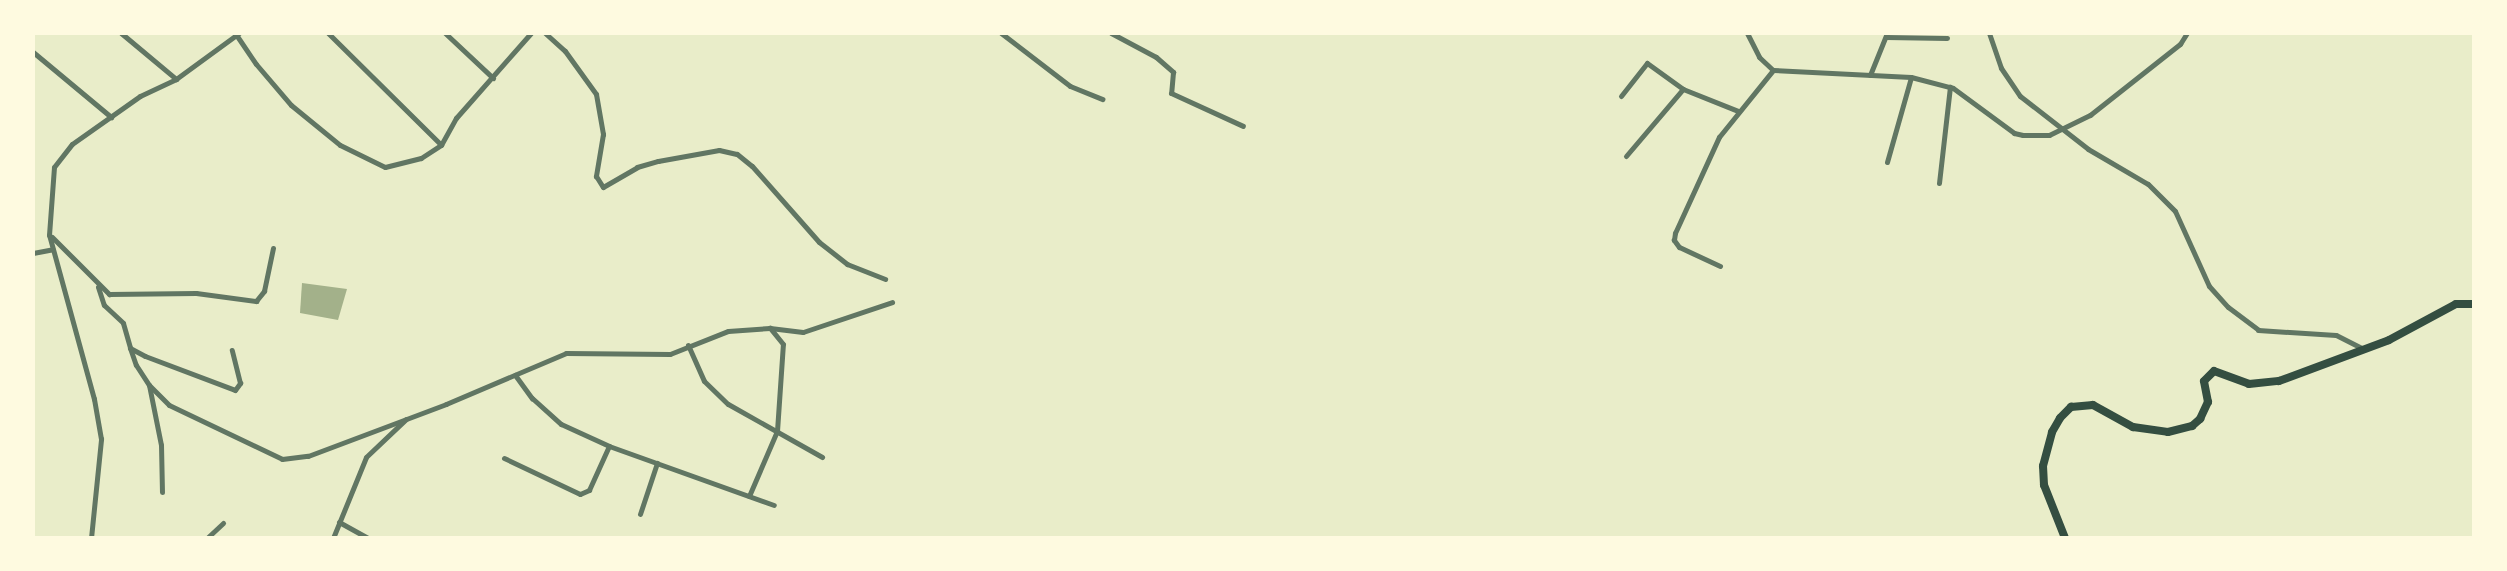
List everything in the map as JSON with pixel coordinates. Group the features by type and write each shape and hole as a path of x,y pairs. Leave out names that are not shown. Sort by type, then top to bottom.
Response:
{"main road":[{"path":"2065,538 2044,485 2043,466 2052,432 2060,418 2071,407 2094,405 2133,426 2168,432 2192,426 2206,412 2208,402 2204,381 2214,371 2249,384 2268,383 2389,340 2447,307 2474,304"}],"street":[{"path":"121,33 176,79"},
{"path":"328,33 441,145"},
{"path":"444,33 493,78"},
{"path":"91,538 101,439 94,399 49,235 54,167 72,144 140,96 176,79 237,34 256,64 291,105 340,145 385,167 421,158 441,145 456,118 531,33"},
{"path":"544,33 565,51 597,94 603,134 596,176 603,187 637,167 658,161 719,150 737,154 752,166 819,242 846,264 885,279"},
{"path":"1001,33 1070,86 1103,99"},
{"path":"1111,33 1156,57 1173,72 1171,93 1243,127"},
{"path":"1747,33 1759,57 1773,69 1911,77 1950,87 1982,106 2014,133 2049,135 2090,114 2180,44 2188,33"},
{"path":"1989,33 2001,68 2020,96 2088,149 2148,184 2175,211 2209,286 2228,307 2258,330 2336,335 2364,349"},
{"path":"1870,75 1887,35 1947,38"},
{"path":"33,52 110,117"},
{"path":"1622,96 1647,63 1683,89 1738,111"},
{"path":"1720,266 1679,247 1674,240 1705,162 1738,111 1749,102 1773,69"},
{"path":"1887,162 1911,77"},
{"path":"1938,183 1950,87"},
{"path":"1626,156 1683,89"},
{"path":"49,235 108,294 196,293 256,301 264,291 273,248"},
{"path":"33,253 53,249"},
{"path":"98,286 104,305 123,323 136,365 149,385 169,405 282,459 309,456 566,353 670,354 728,331 770,327 803,332 892,302"},
{"path":"749,496 777,431 783,345 770,327"},
{"path":"688,345 704,381 718,395 822,457"},
{"path":"130,348 235,390 240,383 233,350"},
{"path":"515,375 532,398 561,424 609,446 774,505"},
{"path":"149,385 161,445 162,492"},
{"path":"333,538 366,457 408,417"},
{"path":"504,458 580,494 589,490 609,446"},
{"path":"640,514 657,463"},
{"path":"339,522 368,538"},
{"path":"207,538 223,523"}],"shaded area":[{"path":"302,283 347,289 338,320 300,313"}]}
